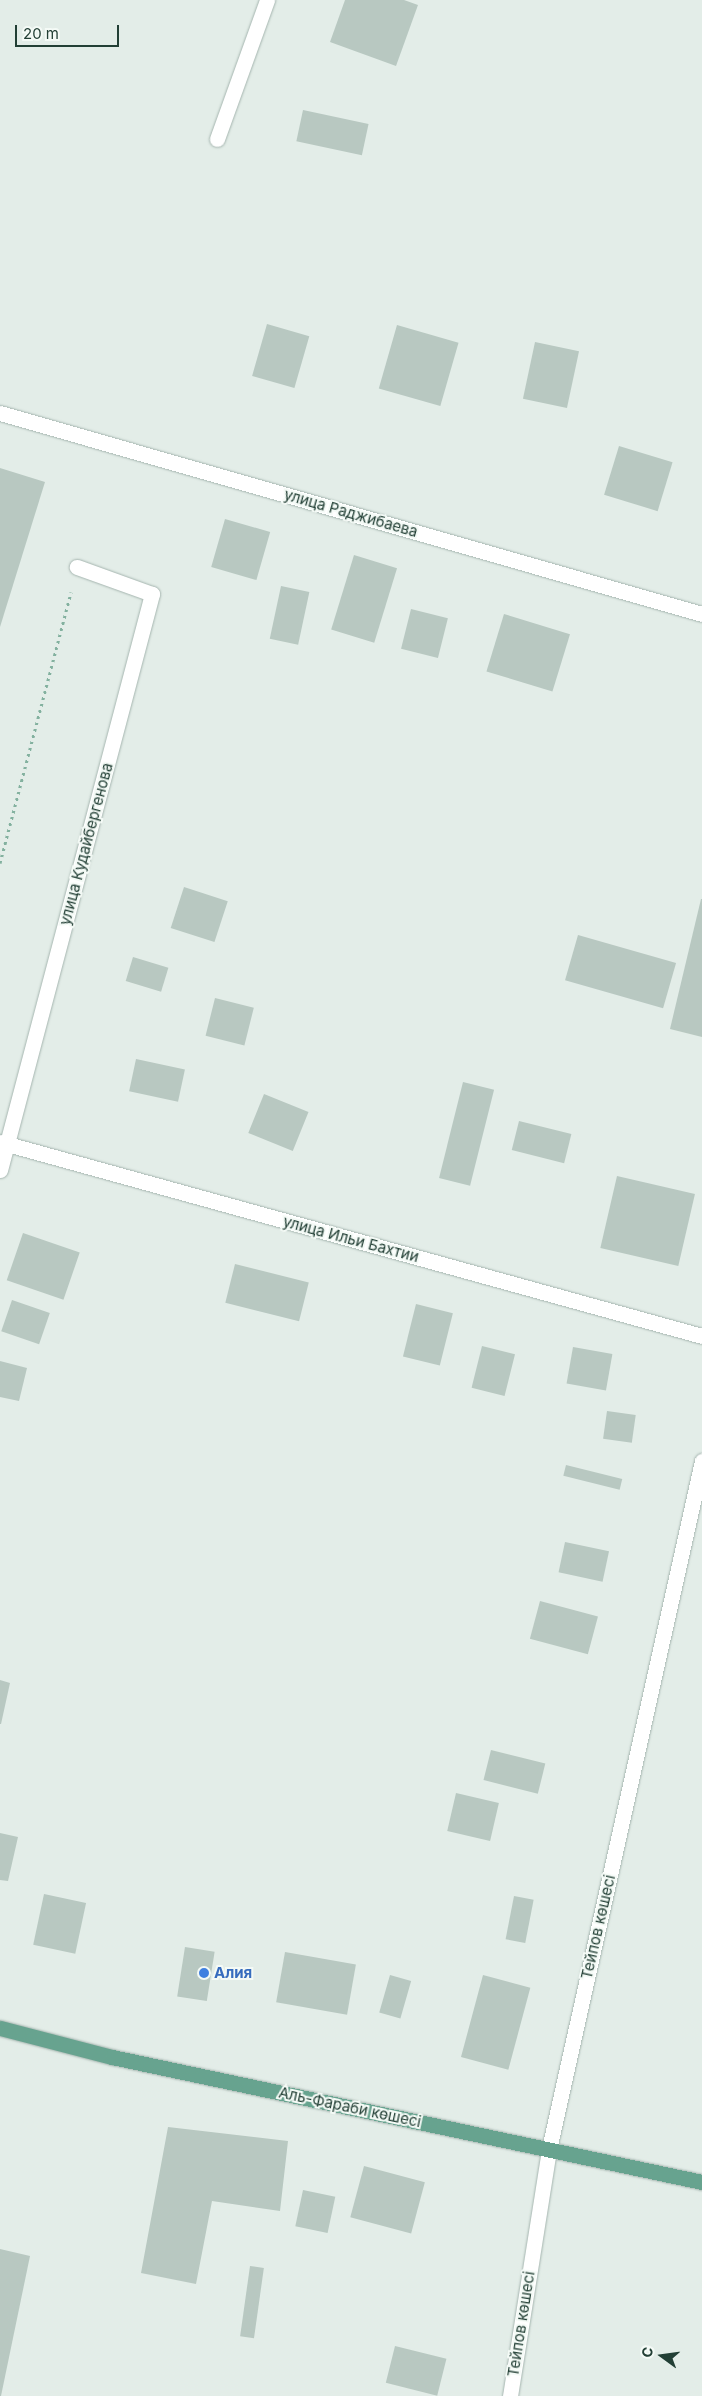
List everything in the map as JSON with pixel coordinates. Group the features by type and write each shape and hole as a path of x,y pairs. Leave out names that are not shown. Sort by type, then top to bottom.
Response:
{"main road":[{"name":"Аль-Фараби көшесі","path":"0,2028 112,2057 702,2182"}],"street":[{"path":"217,139 267,0"},
{"name":"улица Раджибаева","path":"0,413 702,614"},
{"name":"улица Кудайбергенова","path":"0,1170 3,1143 152,594 77,567"},
{"name":"улица Ильи Бахтии","path":"3,1143 702,1336"},
{"name":"Тейпов көшесі","path":"510,2396 549,2149 702,1461"}],"path":[{"path":"0,863 77,567"}],"building":[{"path":"345,0 404,0 418,5 396,66 330,42"},
{"path":"303,110 369,124 362,155 296,141"},
{"path":"267,324 309,336 294,388 252,376"},
{"path":"397,325 459,343 440,406 379,388"},
{"path":"535,342 579,351 567,408 523,399"},
{"path":"619,446 673,462 658,511 604,495"},
{"path":"0,468 45,482 0,627"},
{"path":"225,519 270,532 256,580 211,567"},
{"path":"354,555 397,568 374,643 331,630"},
{"path":"281,586 309,592 298,645 270,639"},
{"path":"411,609 448,618 438,658 401,649"},
{"path":"504,614 570,634 552,692 486,671"},
{"path":"184,887 228,901 214,942 171,928"},
{"path":"702,899 702,1037 670,1029"},
{"path":"578,935 676,963 663,1008 565,980"},
{"path":"133,957 168,968 161,992 126,981"},
{"path":"215,998 254,1008 244,1046 206,1036"},
{"path":"136,1059 185,1069 178,1102 129,1091"},
{"path":"463,1082 494,1090 470,1186 439,1178"},
{"path":"264,1094 309,1112 293,1151 248,1133"},
{"path":"519,1121 571,1134 564,1163 512,1150"},
{"path":"617,1176 695,1194 678,1266 600,1248"},
{"path":"23,1233 80,1253 63,1300 7,1280"},
{"path":"235,1264 309,1282 299,1321 225,1303"},
{"path":"12,1300 50,1313 39,1344 1,1331"},
{"path":"416,1304 453,1313 440,1366 403,1356"},
{"path":"482,1346 515,1354 505,1396 472,1388"},
{"path":"573,1347 612,1354 606,1390 567,1383"},
{"path":"0,1361 27,1368 19,1401 0,1397"},
{"path":"607,1411 636,1415 632,1443 603,1439"},
{"path":"566,1465 622,1479 620,1490 563,1476"},
{"path":"565,1542 609,1551 603,1582 559,1572"},
{"path":"540,1601 598,1617 588,1654 530,1639"},
{"path":"0,1680 10,1683 1,1724 0,1724"},
{"path":"491,1750 545,1764 538,1794 484,1780"},
{"path":"456,1793 499,1803 490,1841 447,1831"},
{"path":"0,1833 18,1837 8,1881 0,1880"},
{"path":"44,1894 86,1903 75,1954 33,1945"},
{"path":"514,1896 534,1900 525,1943 506,1939"},
{"path":"185,1947 215,1952 207,2001 177,1996"},
{"path":"285,1952 356,1965 347,2015 276,2002"},
{"path":"390,1975 411,1981 400,2019 379,2012"},
{"path":"483,1975 530,1988 508,2070 461,2057"},
{"path":"168,2127 288,2141 280,2211 212,2201 196,2284 141,2273"},
{"path":"364,2166 425,2182 411,2233 350,2217"},
{"path":"303,2190 335,2197 328,2233 295,2226"},
{"path":"0,2249 30,2256 1,2396 0,2396"},
{"path":"250,2266 264,2268 254,2338 240,2336"},
{"path":"395,2346 446,2359 437,2396 386,2383"}],"place":[{"name":"Алия","path":"204,1973"}]}
